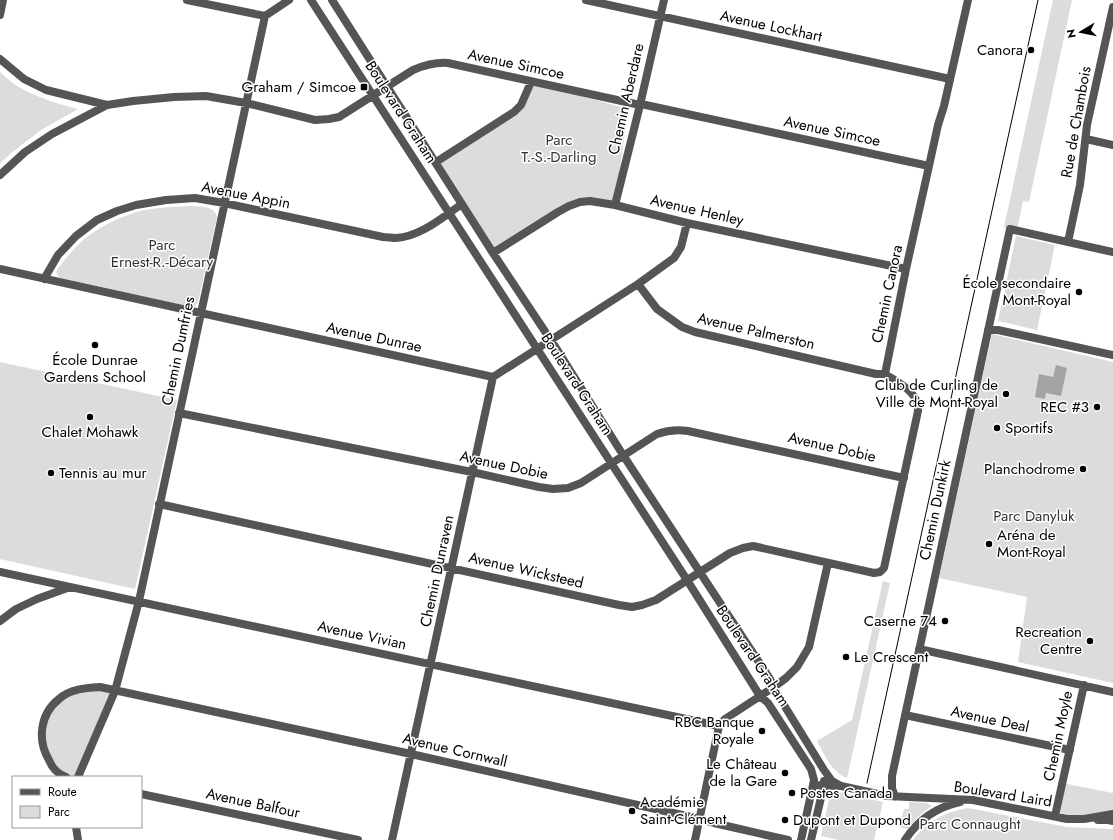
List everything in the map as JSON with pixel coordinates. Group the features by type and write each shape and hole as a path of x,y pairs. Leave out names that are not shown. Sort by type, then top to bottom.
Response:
{"street":[{"path":"0,15 3,0"},
{"path":"187,0 265,16 288,0"},
{"name":"Boulevard Graham","path":"311,0 687,580 760,696 768,703 810,769 814,780 813,785"},
{"name":"Boulevard Graham","path":"332,0 493,253 770,679 824,770"},
{"name":"Avenue Lockhart","path":"586,0 950,79"},
{"name":"Chemin Aberdare","path":"615,205 664,0"},
{"name":"Chemin Canora","path":"885,374 906,269 968,0"},
{"name":"Rue de Chambois","path":"1068,242 1080,185 1087,125 1113,7"},
{"name":"Chemin Dumfries","path":"78,776 115,691 138,601 265,16"},
{"name":"Avenue Simcoe","path":"0,59 24,79 46,90 107,105"},
{"name":"Avenue Simcoe","path":"0,175 25,152 52,134 107,105 160,98 206,96 246,103 315,120 329,120 339,117 413,70 422,66 438,63 448,63 929,166"},
{"path":"436,162 514,112 521,105 531,82"},
{"path":"1086,139 1113,145"},
{"name":"Avenue Appin","path":"44,279 58,255 76,236 97,220 117,211 136,205 166,200 195,198 383,237 396,238 410,236 421,232 462,204"},
{"name":"Avenue Henley","path":"493,253 569,206 580,202 590,201 615,205 687,223 906,269"},
{"path":"493,377 638,284 674,258 681,246 687,223"},
{"name":"Chemin Dunkirk","path":"895,797 892,788 892,776 904,715 1010,229 1068,242"},
{"path":"1068,242 1113,252"},
{"name":"Avenue Dunrae","path":"0,269 493,377"},
{"name":"Avenue Palmerston","path":"638,284 657,309 682,327 695,332 876,374 885,374"},
{"path":"988,330 998,330 1113,355"},
{"path":"885,374 913,393 918,406 904,478"},
{"name":"Chemin Dunraven","path":"392,840 493,377"},
{"name":"Avenue Dobie","path":"179,413 553,489 568,488 580,483 657,434 673,429 904,478"},
{"name":"Avenue Wicksteed","path":"160,504 619,606 632,607 645,605 656,600 734,551 753,546 874,572 880,572 884,568 904,478"},
{"path":"695,840 719,726 725,719 786,678 797,667 809,647 828,562"},
{"name":"Avenue Vivian","path":"0,572 719,726"},
{"path":"0,620 16,609 37,599 70,587"},
{"path":"919,650 1113,692"},
{"name":"Chemin Moyle","path":"1055,816 1084,685"},
{"path":"62,776 53,768 43,749 42,728 45,717 59,698 71,691 100,687 115,691"},
{"name":"Avenue Cornwall","path":"115,691 411,754 788,840"},
{"name":"Avenue Deal","path":"904,715 1070,750"},
{"path":"811,840 824,784 824,770"},
{"name":"Boulevard Laird","path":"824,770 832,781 841,786"},
{"name":"Boulevard Laird","path":"813,785 824,784 841,786 895,797 973,800 1067,819 1084,819 1113,814"},
{"path":"801,840 813,785"},
{"name":"Avenue Balfour","path":"142,794 358,840"},
{"path":"905,840 912,829 936,810 959,802 973,800"},
{"path":"1084,819 1113,821"},
{"path":"76,828 78,840"}],"green space":[{"path":"1053,0 1072,0 1029,202 1023,201 1017,230 1004,227"},
{"path":"0,72 17,86 32,94 78,109 41,130 0,163"},
{"name":"Parc T.-S.-Darling","path":"531,82 628,109 615,205 580,202 493,253 436,162 514,112"},
{"name":"Parc Ernest-R.-Décary","path":"192,206 211,209 216,213 217,217 198,302 195,306 191,307 61,278 58,276 56,272 58,268 74,249 86,238 107,224 122,217 144,210"},
{"path":"1016,236 1055,245 1037,330 998,321"},
{"name":"Parc Danyluk","path":"992,334 1113,362 1113,683 1018,662 1027,597 939,578"},
{"path":"0,362 177,400 135,589 0,559"},
{"path":"883,581 890,583 847,778 842,776 833,768 817,741 852,720"},
{"path":"71,691 115,691 78,776 62,776 42,740 52,706"},
{"path":"1062,783 1113,793 1113,814 1055,816"},
{"path":"831,790 883,802 874,840 839,840 821,836"},
{"path":"909,802 927,803 932,806 919,816 907,829 899,827 904,809 909,809"},
{"name":"Parc Connaught","path":"968,808 1067,827 1113,829 1113,840 913,840 918,833 937,818"}],"shaded area":[{"path":"1056,365 1067,368 1061,396 1046,393 1045,399 1035,397 1039,374 1053,377"}],"tram line":[{"path":"867,783 1038,0"}],"place":[{"name":"Canora","path":"1031,50"},
{"name":"Graham / Simcoe","path":"364,87"},
{"name":"École secondaire Mont-Royal","path":"1079,292"},
{"name":"École Dunrae Gardens School","path":"95,345"},
{"name":"Club de Curling de Ville de Mont-Royal","path":"1006,394"},
{"name":"REC #3","path":"1097,407"},
{"name":"Chalet Mohawk","path":"90,417"},
{"name":"Sportifs","path":"997,428"},
{"name":"Planchodrome","path":"1083,469"},
{"name":"Tennis au mur","path":"51,473"},
{"name":"Aréna de Mont-Royal","path":"989,544"},
{"name":"Caserne 74","path":"945,621"},
{"name":"Recreation Centre","path":"1090,641"},
{"name":"Le Crescent","path":"846,657"},
{"name":"RBC Banque Royale","path":"762,731"},
{"name":"Le Château de la Gare","path":"785,773"},
{"name":"Postes Canada","path":"792,793"},
{"name":"Académie Saint-Clément","path":"632,811"},
{"name":"Dupont et Dupond","path":"785,820"}]}
